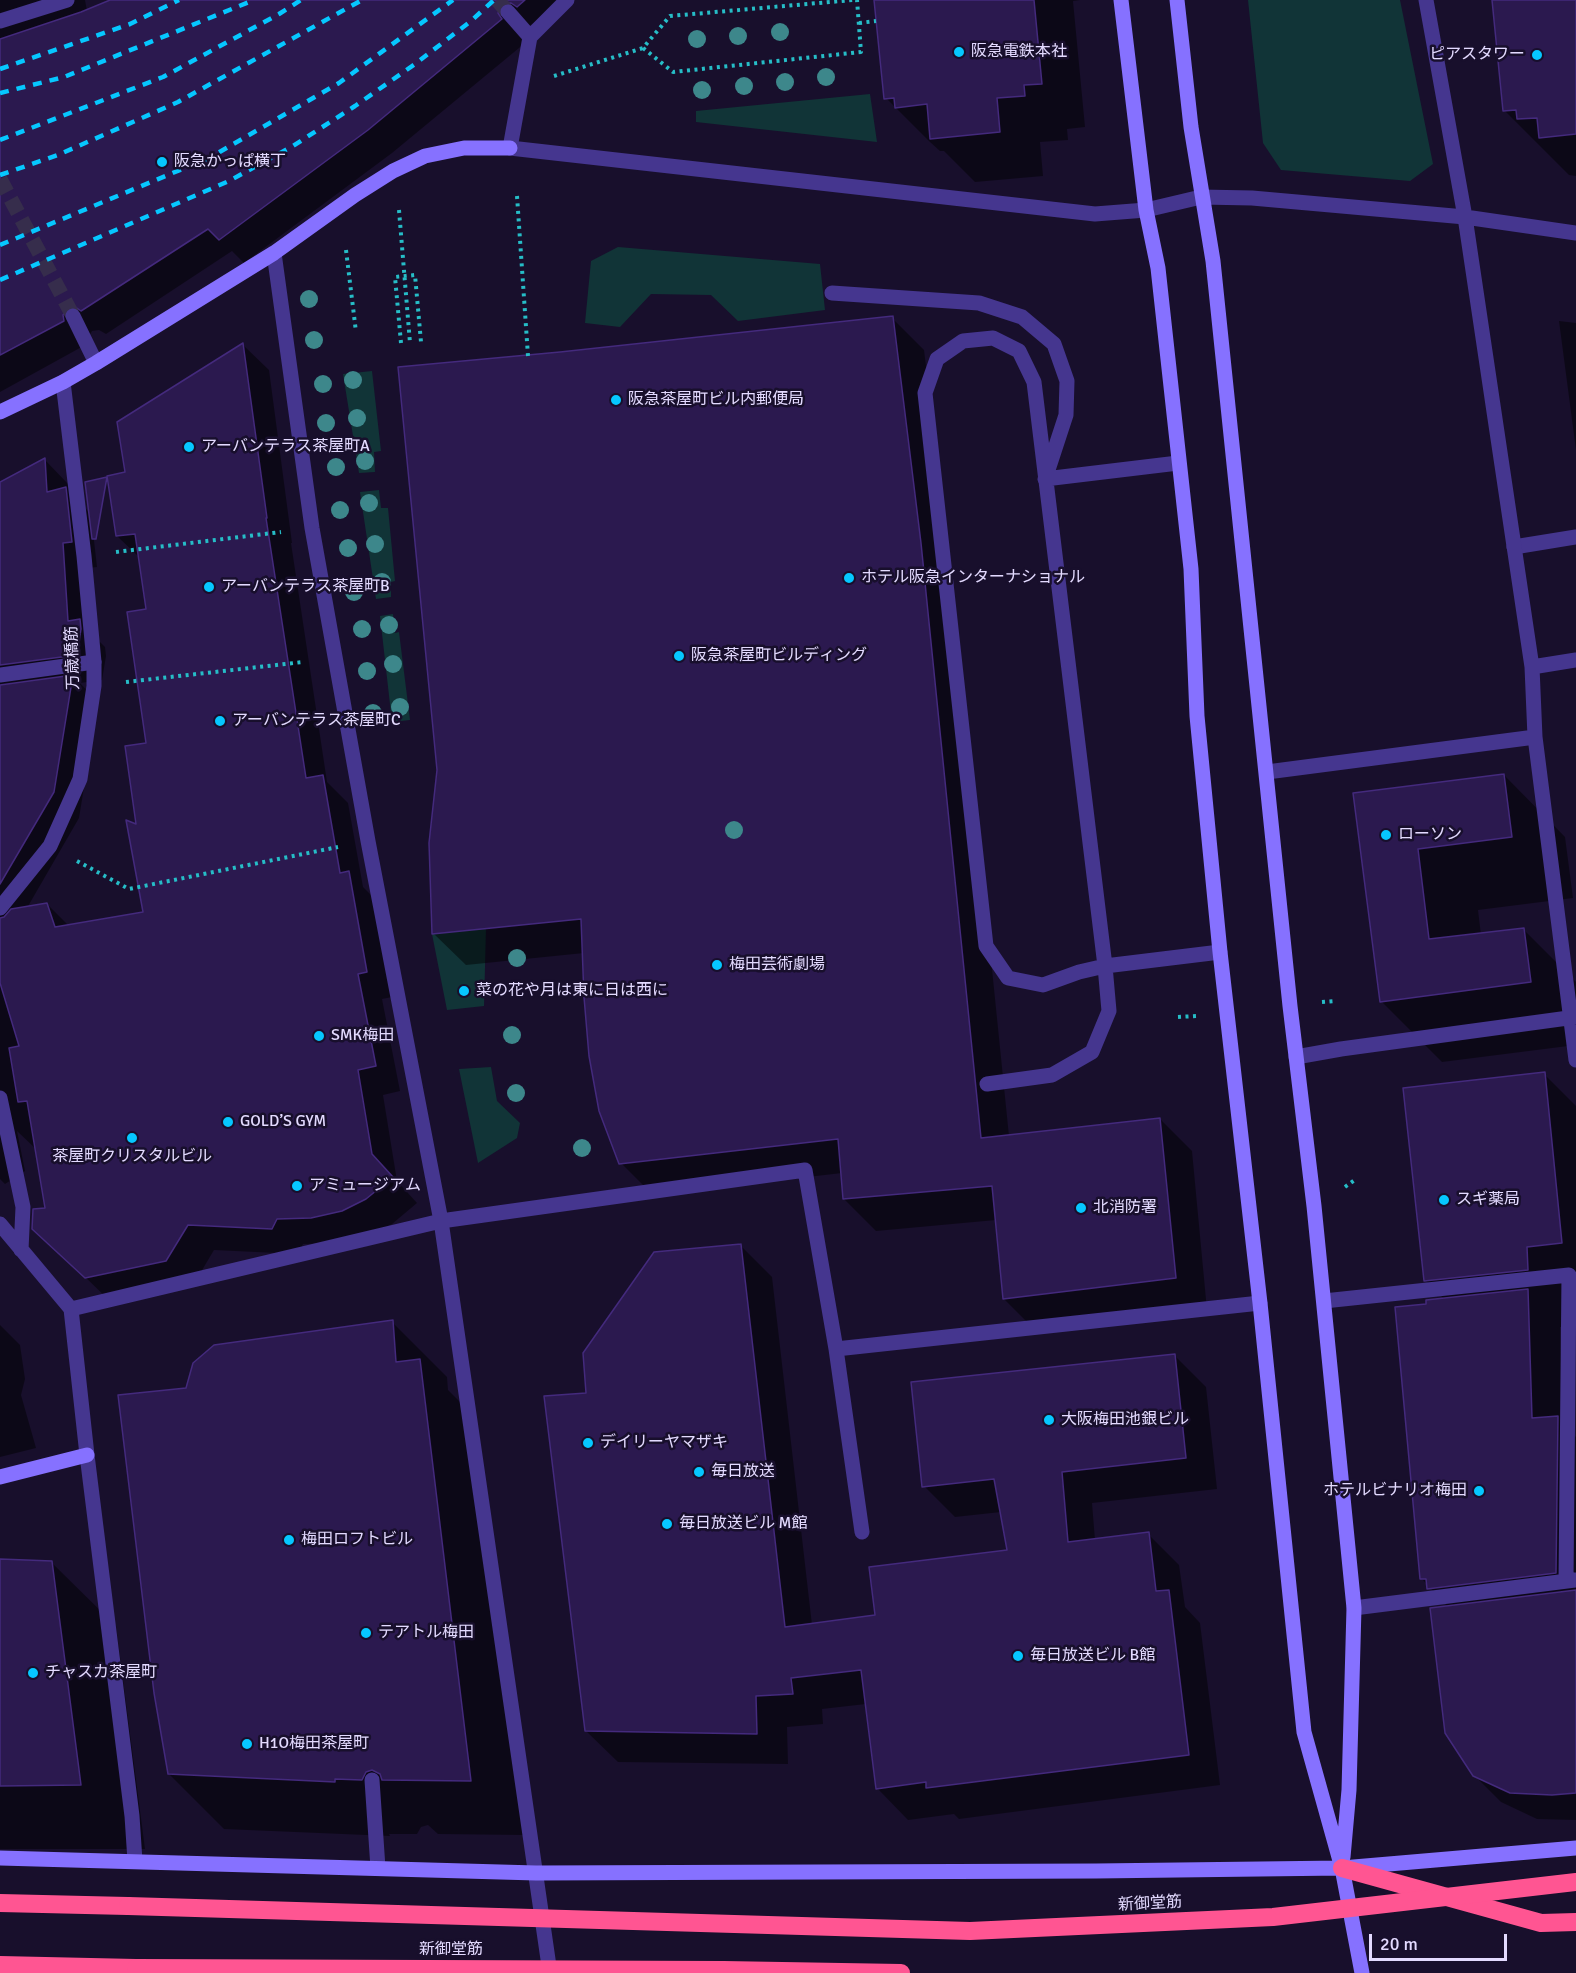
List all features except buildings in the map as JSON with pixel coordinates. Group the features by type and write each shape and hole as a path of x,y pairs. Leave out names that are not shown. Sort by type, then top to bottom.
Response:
{"highway":[{"path":"1342,1868 1541,1923 1576,1922"},
{"name":"新御堂筋","path":"0,1903 970,1931 1262,1918 1576,1882"},
{"name":"新御堂筋","path":"0,1965 901,1973"}],"street":[{"path":"0,21 67,0"},
{"path":"510,148 530,37 567,0"},
{"path":"1121,0 1146,210 1158,268 1191,569 1197,716 1220,952 1260,1303 1304,1732 1342,1868 1362,1973"},
{"path":"1177,0 1191,128 1213,261 1296,1057 1324,1300 1354,1608 1349,1790 1342,1868"},
{"path":"1426,0 1465,218 1532,667 1535,737 1574,1017 1576,1060"},
{"path":"508,12 530,37"},
{"path":"0,412 63,382 96,363 274,253 393,171 424,156 464,148 510,148 1095,214 1146,210 1201,197 1252,198 1465,218 1576,233"},
{"path":"274,253 312,528 368,841 441,1221 550,1973"},
{"path":"832,293 979,303 1022,317 1054,344 1067,381 1066,415 1045,479"},
{"path":"73,316 96,363"},
{"path":"987,1084 1052,1075 1092,1052 1109,1011 1105,966 1034,382 1019,351 993,338 963,341 937,360 925,393 986,946 1008,978 1043,985 1079,972 1105,966 1220,952"},
{"name":"万歳橋筋","path":"0,908 50,846 80,779 94,686 94,662 84,556 63,382"},
{"path":"1045,479 1178,464"},
{"path":"1514,547 1576,537"},
{"path":"1532,667 1576,660"},
{"path":"0,675 94,662"},
{"path":"1267,772 1535,737"},
{"path":"1296,1057 1574,1017"},
{"path":"0,1098 23,1207 21,1250"},
{"path":"71,1309 441,1221 806,1170 836,1349 862,1532"},
{"path":"0,1224 71,1309 132,1816 135,1861"},
{"path":"1324,1300 1573,1271 1571,1581 1354,1608"},
{"path":"836,1349 1260,1303"},
{"path":"0,1477 87,1455"},
{"path":"372,1780 378,1868"},
{"path":"0,1858 536,1873 1342,1868 1576,1848"}],"path":[{"path":"548,78 643,48 670,16 855,0 861,52 673,72 643,48"},
{"path":"859,23 876,21"},
{"path":"517,196 528,356"},
{"path":"399,210 411,343"},
{"path":"346,250 356,332"},
{"path":"401,343 395,277 415,275 421,342"},
{"path":"84,556 312,528"},
{"path":"94,686 336,658"},
{"path":"50,846 129,889 368,841"},
{"path":"1322,1002 1335,1001"},
{"path":"1178,1017 1202,1015"},
{"path":"1340,1190 1356,1179"}],"green space":[{"path":"1248,0 1400,0 1433,164 1410,181 1281,170 1263,143"},
{"path":"870,94 877,142 696,122 696,111"},
{"path":"618,247 820,264 825,310 738,321 711,295 651,294 620,327 585,323 591,261"},
{"path":"372,371 381,451 374,452 375,472 359,473 343,374"},
{"path":"379,490 381,508 388,508 395,581 391,582 391,597 376,599 360,492"},
{"path":"393,614 395,633 399,632 410,720 392,722 380,616"},
{"path":"486,928 484,1006 447,1010 432,934"},
{"path":"491,1067 497,1101 520,1123 517,1138 478,1163 459,1069"}],"tunnel":[{"path":"497,0 508,12"},
{"path":"0,179 73,316"}],"railway":[{"path":"0,69 130,24 179,0"},
{"path":"0,93 64,77 254,0"},
{"path":"0,140 163,77 301,0"},
{"path":"0,175 58,155 178,102 362,0"},
{"path":"0,245 211,157 339,83 453,0"},
{"path":"0,280 229,181 293,146 415,64 471,21 494,0"}],"place":[{"name":"阪急電鉄本社","path":"959,52"},
{"name":"ピアスタワー","path":"1537,55"},
{"name":"阪急かっぱ横丁","path":"162,162"},
{"name":"阪急茶屋町ビル内郵便局","path":"616,400"},
{"name":"アーバンテラス茶屋町A","path":"189,447"},
{"name":"ホテル阪急インターナショナル","path":"849,578"},
{"name":"アーバンテラス茶屋町B","path":"209,587"},
{"name":"阪急茶屋町ビルディング","path":"679,656"},
{"name":"アーバンテラス茶屋町C","path":"220,721"},
{"name":"ローソン","path":"1386,835"},
{"name":"梅田芸術劇場","path":"717,965"},
{"name":"菜の花や月は東に日は西に","path":"464,991"},
{"name":"SMK梅田","path":"319,1036"},
{"name":"GOLD’S GYM","path":"228,1122"},
{"name":"茶屋町クリスタルビル","path":"132,1138"},
{"name":"アミュージアム","path":"297,1186"},
{"name":"スギ薬局","path":"1444,1200"},
{"name":"北消防署","path":"1081,1208"},
{"name":"大阪梅田池銀ビル","path":"1049,1420"},
{"name":"デイリーヤマザキ","path":"588,1443"},
{"name":"毎日放送","path":"699,1472"},
{"name":"ホテルビナリオ梅田","path":"1479,1491"},
{"name":"毎日放送ビル M館","path":"667,1524"},
{"name":"梅田ロフトビル","path":"289,1540"},
{"name":"テアトル梅田","path":"366,1633"},
{"name":"毎日放送ビル B館","path":"1018,1656"},
{"name":"チャスカ茶屋町","path":"33,1673"},
{"name":"H1O梅田茶屋町","path":"247,1744"}]}
